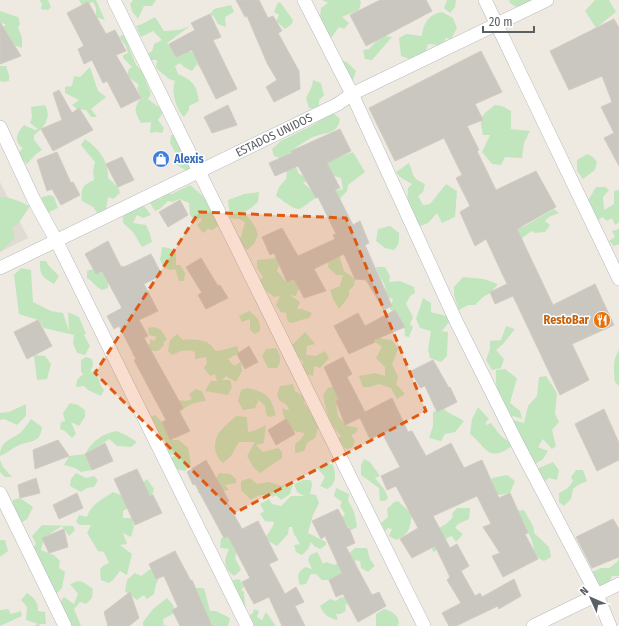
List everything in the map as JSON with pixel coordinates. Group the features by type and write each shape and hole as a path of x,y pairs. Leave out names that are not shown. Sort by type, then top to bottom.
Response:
{"street":[{"path":"114,0 424,626"},
{"path":"304,0 352,94 453,316 517,443 597,595 610,626"},
{"path":"485,0 619,279"},
{"name":"ESTADOS UNIDOS","path":"0,268 200,172 338,104 352,94 547,0"},
{"path":"0,127 34,200 56,240 247,626"},
{"path":"0,493 65,626"},
{"path":"533,626 619,584"}],"highlighted area":[{"path":"199,212 346,218 426,411 235,513 95,373"}],"shaded area":[{"path":"0,182 28,238 0,252"}],"green space":[{"path":"39,0 48,0 51,7 48,10 41,9 42,3"},
{"path":"79,0 96,0 105,20 96,17 96,8 93,2 82,5"},
{"path":"133,0 156,0 152,6 144,6 138,19 132,11 130,4"},
{"path":"322,0 360,0 361,2 359,10 342,17 349,23 344,29 339,27 331,38 323,35 320,18 321,8 328,3"},
{"path":"447,0 456,0 455,7 450,13 444,8"},
{"path":"509,0 537,0 521,10 510,3"},
{"path":"595,0 609,0 616,12 596,28 585,11"},
{"path":"280,2 293,20 292,24 285,29 276,21 279,15 274,12 277,4"},
{"path":"231,5 234,12 225,17 226,27 218,24 214,17 210,14 214,9"},
{"path":"0,11 18,17 20,24 18,27 22,38 22,48 14,45 3,27 6,24 0,23"},
{"path":"442,12 453,18 457,28 451,39 445,38 445,41 437,45 428,44 425,53 415,61 401,56 399,38 406,34 422,36 425,23 430,17"},
{"path":"155,17 164,31 179,30 190,26 167,43 180,51 196,51 203,72 197,64 192,71 180,63 175,66 178,74 191,81 197,91 199,101 189,106 189,110 184,117 181,114 175,100 175,81 169,79 156,68 157,60 150,60 148,54 152,51 154,44 162,40 153,31 141,37 136,26"},
{"path":"124,34 136,65 142,71 151,94 148,99 164,111 158,120 164,128 162,133 150,133 151,122 141,123 137,116 136,107 141,98 137,88 139,85 127,76 129,69 132,67 123,58 123,55 128,53 126,46 119,37"},
{"path":"384,36 392,37 372,60 365,59 363,50 369,49 378,39"},
{"path":"339,60 347,62 356,71 353,80 348,77"},
{"path":"0,66 6,66 9,81 0,81"},
{"path":"90,67 98,91 106,97 91,109 97,117 91,117 86,110 77,109 72,105 79,100 65,93 65,87 72,86 74,76 80,77"},
{"path":"313,80 321,83 324,95 319,100 319,109 309,108 306,98 312,86"},
{"path":"45,105 48,114 46,122 34,135 34,140 42,150 27,164 20,157 20,151 23,148 18,143 17,137 19,131 24,125 35,130 38,129 30,123 32,117 31,107"},
{"path":"495,105 502,106 511,111 511,129 530,131 524,143 522,158 505,157 501,165 492,164 482,152 490,135 483,135 481,120 486,112"},
{"path":"332,112 340,119 339,124 334,130 313,137 291,151 291,156 299,174 308,178 323,165 353,152 365,172 348,185 347,191 338,201 330,192 343,189 341,178 325,173 303,183 313,191 316,198 299,209 294,208 276,196 279,187 286,179 288,161 274,156 272,149 281,141 315,124"},
{"path":"171,135 181,135 194,168 187,171 174,163 175,152 170,143"},
{"path":"85,139 94,146 102,156 107,166 108,178 118,187 120,193 113,199 108,197 106,210 98,214 93,207 82,201 83,188 94,180 93,171 95,162 81,145"},
{"path":"587,154 593,157 597,162 595,170 583,179 577,171 577,160"},
{"path":"409,163 415,178 425,184 423,192 418,196 423,205 430,204 446,184 457,191 455,217 442,223 437,213 428,223 420,226 410,218 407,205 408,188 412,184 400,177 396,172"},
{"path":"190,185 205,198 214,213 218,226 212,230 208,229 203,233 197,225 202,220 200,218 195,222 190,215 189,203 179,199 173,202 168,201 160,209 155,211 150,203 153,198 160,199 167,193 172,194"},
{"path":"596,187 605,187 609,190 603,197 604,210 614,204 614,191 619,190 619,222 615,225 612,218 607,221 602,217 594,224 582,211"},
{"path":"259,192 258,202 243,213 252,222 258,235 254,244 247,250 239,243 245,222 239,219 230,218 228,200 244,194"},
{"path":"50,195 54,197 58,208 45,216 39,205 42,197"},
{"path":"0,197 12,198 30,206 18,224 12,229 15,238 0,252"},
{"path":"144,206 151,215 143,218 137,215 133,223 146,225 150,234 152,242 142,247 133,232 123,223 123,213"},
{"path":"554,209 559,213 549,217 545,221 550,225 545,232 535,233 531,231 520,240 515,223 523,227"},
{"path":"390,226 399,233 398,245 393,250 385,248 376,241 378,229"},
{"path":"619,229 619,244 614,246 609,241 615,237 612,231"},
{"path":"162,247 169,248 176,252 176,265 180,265 185,273 184,281 179,281 175,269 170,270 164,268 160,260"},
{"path":"338,252 344,271 355,279 354,286 349,290 349,296 339,309 330,290 340,286 343,275 336,275 328,267 329,256"},
{"path":"276,258 279,265 277,271 286,282 295,273 300,285 296,296 290,295 300,302 297,309 302,309 312,313 309,318 292,323 288,322 286,315 287,313 281,312 276,305 280,296 274,297 263,289 258,282 263,277 257,268 257,260"},
{"path":"40,261 46,261 59,276 54,284 42,275"},
{"path":"376,267 385,267 390,276 389,282 400,281 414,287 415,293 410,296 406,304 413,317 410,324 413,327 409,337 405,336 403,324 390,309 393,299 385,297 386,292 384,284"},
{"path":"21,268 31,270 33,302 51,311 63,313 69,331 68,312 79,317 86,334 84,335 90,346 85,355 77,353 73,343 74,335 44,328 38,320 19,314 14,275"},
{"path":"95,268 108,273 108,288 102,290 87,278 87,271"},
{"path":"463,277 484,279 498,284 490,293 483,297 475,305 468,305 459,310 454,296 454,287"},
{"path":"423,298 431,303 431,312 446,316 449,322 442,331 448,332 447,356 441,362 430,358 428,350 431,331 420,328 416,319"},
{"path":"249,311 256,317 260,324 260,331 255,334 250,330 250,319 242,322 239,316"},
{"path":"506,326 515,329 496,350 504,359 501,368 492,370 486,360 490,349 490,341 501,340"},
{"path":"154,327 160,329 167,339 163,343 164,345 158,351 146,352 135,358 132,353 137,347 150,344 150,339 154,341 157,337 149,335 148,328"},
{"path":"305,332 315,344 307,346 306,355 316,356 325,351 329,358 320,368 314,366 313,376 301,373 303,362 295,353 292,345"},
{"path":"177,334 183,340 191,339 204,341 210,344 216,351 237,346 239,353 228,359 234,366 241,362 242,371 236,382 226,376 222,380 230,380 232,387 228,395 205,391 211,381 217,381 215,374 210,376 204,368 207,363 206,357 195,359 195,352 192,351 177,352 172,355 168,351 170,340"},
{"path":"377,336 383,339 392,340 398,349 392,364 398,377 396,384 405,394 397,399 391,388 379,384 370,387 363,387 359,376 375,373 385,376 385,367 376,358 382,347 375,342"},
{"path":"276,348 280,356 280,363 277,368 268,368 262,356 266,349"},
{"path":"619,350 619,386 615,382 614,362"},
{"path":"34,355 45,356 51,364 47,379 37,380"},
{"path":"86,357 92,359 93,366 91,373 95,369 104,390 101,396 88,390 84,386 76,387 77,380 83,374 81,372 81,360"},
{"path":"505,369 517,378 510,403 520,411 522,419 513,416 505,424 498,397 496,370"},
{"path":"546,376 557,393 555,414 559,422 552,430 556,446 552,449 543,439 538,447 548,451 543,459 534,465 510,423 513,420 524,423 528,406 537,396 539,377"},
{"path":"293,384 295,391 307,399 303,402 312,416 321,417 315,438 307,443 304,451 295,453 295,444 305,433 288,430 282,408 289,411 287,405 280,401 277,395 280,386"},
{"path":"336,386 347,394 336,401 338,416 345,425 358,428 356,433 351,435 355,441 352,448 346,449 338,439 341,436 331,422 325,406 323,395 328,388"},
{"path":"247,388 259,391 267,396 272,403 276,415 269,417 266,414 265,406 259,400 255,408 243,410 238,401 241,390"},
{"path":"196,389 202,391 206,401 191,404 179,413 175,400 186,401 192,399 189,394"},
{"path":"70,403 78,405 85,410 85,417 79,426 71,422 76,434 72,438 65,431 60,429 61,422 65,421 63,413"},
{"path":"26,404 26,416 17,425 4,419 0,420 0,413 9,412"},
{"path":"478,407 489,419 486,422 486,425 491,423 501,436 513,445 505,451 493,454 485,449 470,434 472,419"},
{"path":"444,409 464,421 455,432 445,434 441,441 429,438 433,426 433,412"},
{"path":"155,415 162,422 170,440 179,440 188,448 191,464 185,471 175,469 169,459 178,454 172,455 165,450 170,446 159,435 148,418"},
{"path":"236,416 247,417 248,432 254,431 266,425 264,443 256,445 263,452 278,448 282,452 282,458 260,473 254,468 247,456 255,442 239,442 231,456 223,463 215,450 216,438 222,429"},
{"path":"31,419 42,427 39,437 33,441 21,444 0,456 0,451 4,444 9,439 20,433"},
{"path":"116,431 137,442 131,447 117,446 109,439 87,454 92,470 81,472 75,468 64,465 69,456 85,454 91,445 98,439 106,434"},
{"path":"364,459 370,462 380,476 375,478 384,489 388,498 385,501 380,501 379,488 361,475 361,465"},
{"path":"0,460 3,467 12,477 5,477 0,472"},
{"path":"326,462 333,465 335,472 333,485 327,489 320,486 325,477 317,468"},
{"path":"553,462 559,470 557,480 549,478 542,484 536,469"},
{"path":"576,470 583,470 587,481 573,489 571,499 564,506 559,502 559,493 569,487 572,483 573,481 571,477"},
{"path":"76,473 86,478 94,476 98,480 94,487 87,488 81,492 70,486 71,479"},
{"path":"219,473 230,474 236,479 236,483 225,485 229,490 225,491 217,487 204,494 198,493 198,488 214,482"},
{"path":"507,475 515,481 510,493 500,495 493,493 489,483 492,478"},
{"path":"250,478 257,484 269,482 282,486 293,484 290,494 281,500 276,495 273,497 264,495 251,500 241,490 241,481"},
{"path":"147,479 154,489 152,496 145,493 134,504 123,511 123,518 132,518 134,527 131,537 123,533 127,544 120,545 132,554 127,575 120,571 109,583 101,580 100,569 109,563 104,552 98,551 87,533 91,525 80,525 76,522 79,515 87,517 94,505 113,492 121,495 134,490"},
{"path":"303,480 311,480 312,485 310,494 316,495 319,503 313,515 308,533 326,542 326,545 320,549 314,546 311,542 308,549 302,555 296,552 294,545 300,544 292,527 289,527 288,534 277,546 265,539 273,527 274,522 265,521 260,514 264,511 260,504 269,499 272,504 281,506 291,496 304,496 297,492 294,484"},
{"path":"336,488 349,494 348,501 352,507 357,527 351,530 346,525 342,517 345,514 340,506 342,502 334,496"},
{"path":"20,498 33,507 27,519 19,524 11,510 13,500"},
{"path":"398,501 412,514 410,527 407,533 396,540 389,536 392,529 388,528 385,531 381,523 388,517 387,509 394,502"},
{"path":"457,508 470,508 469,519 458,524 455,528 463,534 456,542 452,536 447,538 444,547 433,552 430,539 437,529 446,524 453,517 452,514"},
{"path":"524,510 534,528 534,533 549,547 551,557 544,561 535,553 532,539 529,534 516,521 515,511"},
{"path":"42,525 73,526 75,530 69,536 62,526 48,536 42,546 41,550 54,555 60,561 59,568 65,572 62,588 55,595 43,578 44,567 27,555 36,544 32,536"},
{"path":"233,535 238,540 234,548 237,552 235,558 241,570 234,576 226,567 225,560 229,549 220,548 221,538"},
{"path":"0,540 5,540 8,551 0,557"},
{"path":"355,548 367,548 370,559 375,566 368,572 361,568 360,561 355,560 356,565 329,580 322,580 316,574 311,574 306,584 300,585 298,577 300,571 305,567 312,569 308,560 310,555 317,552 323,564 326,562 335,565"},
{"path":"619,558 619,576 612,576 605,591 594,588 590,573 601,568 609,568 617,562"},
{"path":"154,568 159,578 154,594 147,599 144,595 137,600 125,591 127,580 135,573 141,576"},
{"path":"238,579 244,587 241,590 244,592 246,614 230,581"},
{"path":"78,581 83,582 93,589 92,598 86,604 80,602 74,609 81,626 69,626 56,608 64,597 74,604 78,594 70,584"},
{"path":"196,588 204,588 210,611 216,611 230,618 228,626 184,626 191,620 208,617 195,594"},
{"path":"27,593 36,601 38,611 45,612 46,624 34,626 38,624 26,620 27,607 21,600"},
{"path":"341,597 347,598 347,606 345,604 346,611 336,614 338,620 327,616 320,606 330,599 336,601"},
{"path":"167,598 173,605 175,613 163,619 164,625 168,626 143,626 143,622 153,609"},
{"path":"8,609 11,614 21,611 22,616 0,626 0,610"},
{"path":"254,609 259,611 257,617 262,620 266,612 276,626 248,626 246,618 253,613"},
{"path":"384,609 392,612 396,616 399,624 397,626 376,626 376,614"}],"building":[{"path":"236,0 259,0 268,18 273,16 282,31 278,33 299,71 300,89 274,102 266,87 277,80 267,63 247,16 245,17"},
{"path":"380,0 426,0 432,11 366,46 350,15"},
{"path":"88,2 106,34 115,30 126,51 116,55 141,98 121,108 107,81 103,83 92,60 84,64 78,49 84,46 67,13"},
{"path":"210,14 221,37 213,40 237,89 216,99 192,50 176,57 169,44 195,30 191,23"},
{"path":"614,19 619,28 619,166 604,138 614,133 601,107 612,102 602,76 569,90 550,51"},
{"path":"0,22 21,56 0,64"},
{"path":"481,51 502,92 475,104 483,120 467,126 479,150 477,151 496,190 536,171 556,207 517,229 553,305 595,284 614,325 572,344 589,380 560,395 513,296 495,304 490,292 507,284 486,239 475,246 460,212 470,206 456,178 462,175 444,138 395,161 369,108"},
{"path":"59,90 72,113 79,108 93,130 53,151 41,129 62,120 53,93"},
{"path":"228,105 237,125 212,133 204,117"},
{"path":"340,129 351,151 327,163 340,188 335,190 353,225 360,221 369,243 365,245 392,306 384,310 366,280 355,279 344,254 314,269 326,291 304,298 294,279 287,282 274,253 270,255 262,237 282,228 298,256 335,239 333,235 336,234 318,197 316,198 298,166 275,176 269,163 292,153 291,151"},
{"path":"57,152 71,183 73,182 80,195 61,205 52,189 47,191 37,160"},
{"path":"122,157 134,180 118,187 106,164"},
{"path":"180,200 188,215 168,227 159,212"},
{"path":"108,241 121,267 151,254 162,275 144,284 158,311 139,320 148,336 144,338 183,408 179,411 190,431 170,440 162,422 166,420 134,360 136,359 119,326 114,329 107,316 122,308 102,271 96,274 85,254"},
{"path":"201,258 218,286 220,285 228,298 206,309 198,295 202,293 186,267"},
{"path":"395,310 405,327 374,340 375,342 349,354 334,326 358,313 365,326"},
{"path":"38,320 52,346 27,359 14,332"},
{"path":"249,346 258,362 245,369 237,354"},
{"path":"343,357 352,374 347,377 365,412 392,398 408,432 412,431 426,456 451,443 464,468 482,460 499,498 510,493 528,533 525,534 538,559 503,577 492,556 500,553 483,527 491,524 477,496 433,516 450,548 457,544 469,566 461,571 475,596 480,593 482,597 514,579 521,596 499,609 498,606 456,626 449,626 442,613 461,603 447,580 450,577 435,546 412,558 400,539 418,528 396,486 387,490 381,476 400,467 382,433 370,439 360,418 345,425 336,401 339,400 324,367"},
{"path":"433,360 449,388 450,387 457,402 437,412 425,386 420,388 411,371"},
{"path":"604,409 619,443 619,460 597,471 575,424"},
{"path":"286,419 295,434 276,445 268,430"},
{"path":"58,440 69,456 35,469 33,450"},
{"path":"105,443 113,461 92,470 85,454"},
{"path":"206,460 229,501 227,502 242,529 258,521 278,560 269,564 285,594 296,587 304,602 295,606 305,626 282,626 269,597 254,604 242,582 250,578 228,536 224,538 187,472"},
{"path":"137,469 150,496 153,495 162,513 135,525 114,479"},
{"path":"36,478 40,493 20,498 18,485"},
{"path":"77,493 83,508 59,519 53,505"},
{"path":"338,509 348,529 349,528 355,543 346,547 372,595 379,592 386,606 358,622 343,594 336,597 329,580 342,573 325,536 321,539 312,521"},
{"path":"613,519 619,529 619,557 592,568 576,537"},
{"path":"64,529 68,547 49,553 42,538"},
{"path":"175,551 191,581 192,580 212,626 180,626 172,610 178,607 164,576 156,579 149,564"},
{"path":"130,592 139,618 129,626 108,626 104,612"}],"place":[{"name":"Alexis","path":"161,159"},
{"name":"RestoBar","path":"602,320"}]}
